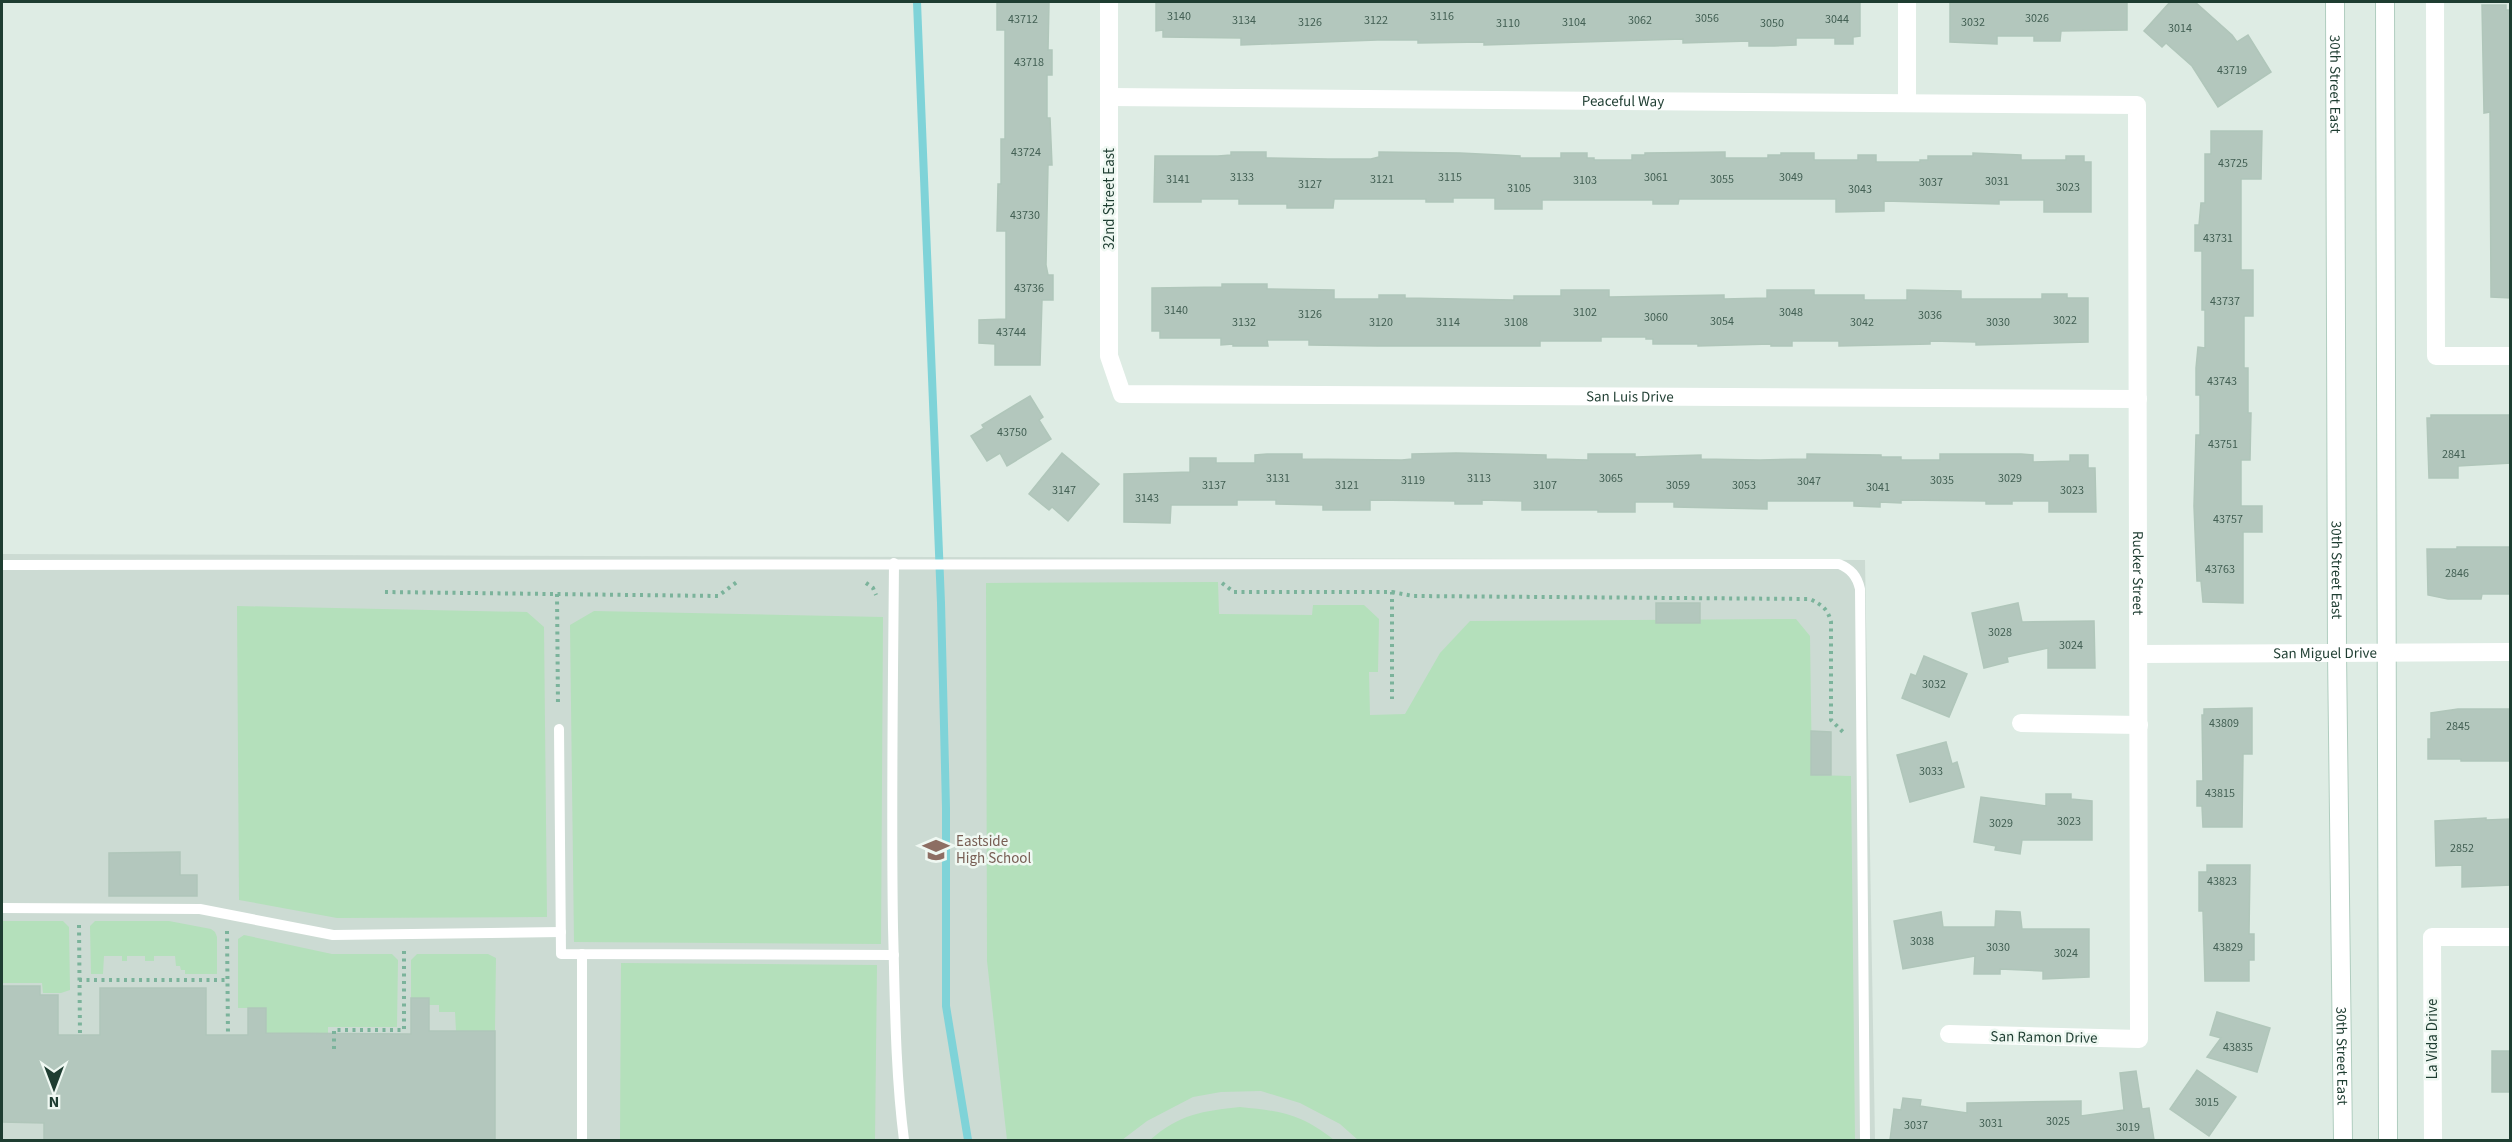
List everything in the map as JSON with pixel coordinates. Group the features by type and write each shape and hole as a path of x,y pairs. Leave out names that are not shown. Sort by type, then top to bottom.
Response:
{"street":[{"name":"32nd Street East","path":"1108,2 1108,356 1122,394"},
{"path":"1907,2 1907,102"},
{"name":"30th Street East","path":"2335,2 2337,653 2343,1140"},
{"path":"2385,2 2388,1140"},
{"path":"2434,2 2436,356 2511,356"},
{"name":"Peaceful Way","path":"1109,97 2137,105"},
{"name":"Rucker Street","path":"2137,105 2139,1039"},
{"name":"San Luis Drive","path":"1122,394 2138,399"},
{"name":"San Miguel Drive","path":"2139,654 2511,652"},
{"path":"2021,723 2139,725"},
{"name":"La Vida Drive","path":"2433,1140 2432,937 2511,937"},
{"name":"San Ramon Drive","path":"1949,1034 2139,1039"}],"lane":[{"path":"894,563 891,804 897,1085 904,1140"},
{"path":"2,565 1839,564 1858,578 1860,589 1865,1140"},
{"path":"559,729 561,954 894,955"},
{"path":"2,908 200,909 333,935 561,932"},
{"path":"582,954 582,1140"}],"path":[{"path":"385,592 718,596 742,579"},
{"path":"1218,579 1234,592 1392,592 1413,596 1810,599 1823,605 1829,613 1831,622 1831,720 1843,732 1843,742"},
{"path":"862,581 873,588 877,603"},
{"path":"1392,592 1392,699"},
{"path":"557,594 558,706"},
{"path":"79,908 80,1035"},
{"path":"227,914 228,1035"},
{"path":"334,1049 334,1030 404,1030 404,934"},
{"path":"79,980 228,980"}],"shaded area":[{"name":"Eastside High School","path":"2,554 1865,560 1875,1140 2,1140"}],"green space":[{"path":"1218,582 1219,614 1312,615 1313,605 1364,605 1379,619 1378,672 1369,672 1370,715 1405,714 1440,653 1470,621 1796,619 1810,636 1812,775 1851,776 1855,1140 1358,1140 1340,1124 1300,1103 1261,1091 1221,1092 1193,1097 1147,1121 1122,1140 1007,1140 987,961 986,583"},
{"path":"237,606 527,612 544,627 547,917 337,918 239,900"},
{"path":"594,611 883,617 881,944 574,942 570,625"},
{"path":"2,921 63,921 69,927 70,990 61,993 43,993 42,983 2,983"},
{"path":"95,921 169,921 211,929 217,937 217,974 185,974 185,970 176,966 175,956 154,956 154,961 145,961 145,956 127,956 127,961 122,961 122,956 104,956 103,974 91,974 90,926"},
{"path":"244,935 332,954 392,954 398,960 397,1027 328,1027 328,1033 266,1033 266,1008 238,1008 238,939"},
{"path":"417,954 488,954 496,958 495,1031 456,1031 455,1012 439,1012 439,1005 429,1005 429,998 411,998 411,960"},
{"path":"621,963 877,965 875,1140 620,1140"},
{"path":"1240,1107 1290,1115 1311,1124 1334,1140 1150,1140 1181,1119 1214,1110"}],"building":[{"path":"997,2 1049,2 1048,50 1052,50 1052,75 1047,75 1047,118 1050,118 1052,165 1048,165 1046,265 1048,275 1053,275 1053,300 1042,300 1040,365 995,365 995,344 979,343 979,320 1006,319 1006,231 997,231 998,184 1001,184 1001,139 1005,139 1005,30 997,30"},
{"path":"1156,2 1860,2 1860,36 1853,37 1853,44 1835,44 1835,38 1796,38 1796,45 1774,46 1749,46 1749,41 1683,43 1683,39 1484,45 1484,42 1418,43 1418,40 1377,40 1241,45 1241,38 1163,37 1163,30 1156,31"},
{"path":"1950,2 2127,2 2127,30 2061,31 2060,41 2034,41 2034,36 1997,36 1997,44 1950,42"},
{"path":"2170,2 2195,2 2237,42 2248,35 2271,72 2218,107 2192,66 2166,43 2162,47 2144,31"},
{"path":"2482,5 2506,5 2506,10 2511,10 2511,298 2491,297 2490,112 2484,113"},
{"path":"2211,131 2262,131 2261,179 2241,179 2241,270 2253,270 2253,316 2244,316 2244,368 2248,368 2248,413 2251,413 2250,460 2241,460 2241,506 2262,506 2262,532 2243,532 2243,603 2203,602 2201,581 2197,581 2194,506 2196,435 2200,435 2200,395 2196,395 2196,368 2198,347 2205,348 2205,310 2202,310 2202,251 2195,251 2195,225 2199,225 2201,203 2205,203 2205,154 2211,154"},
{"path":"1231,152 1266,152 1266,158 1328,159 1371,159 1379,157 1379,152 1460,153 1520,156 1520,158 1561,158 1561,153 1587,153 1587,158 1594,158 1594,160 1632,160 1632,155 1645,155 1645,153 1725,152 1725,158 1768,158 1768,155 1781,155 1781,153 1814,153 1814,160 1858,160 1858,155 1876,155 1876,162 1920,162 1920,160 1928,160 1928,156 1973,156 1973,153 2021,155 2021,160 2066,160 2066,156 2084,156 2084,162 2091,162 2091,212 2044,212 2044,200 1999,200 1999,204 1884,201 1884,211 1836,212 1836,199 1679,199 1678,204 1653,204 1653,200 1542,200 1542,209 1495,209 1495,198 1453,198 1453,202 1426,202 1426,199 1334,199 1333,208 1287,208 1287,204 1239,204 1239,199 1154,202 1155,156 1218,156 1231,155"},
{"path":"1222,284 1267,284 1267,289 1334,290 1334,299 1379,299 1379,295 1405,295 1405,298 1514,300 1514,296 1561,296 1561,290 1609,290 1609,297 1724,295 1724,299 1767,298 1767,290 1814,290 1814,295 1864,295 1864,300 1907,300 1907,290 1961,291 1961,299 2042,299 2042,294 2067,294 2067,298 2088,298 2088,342 1976,345 1976,342 1930,341 1930,344 1839,346 1839,341 1792,341 1792,346 1771,346 1771,344 1698,346 1698,344 1653,344 1653,339 1646,339 1646,337 1601,337 1601,341 1540,341 1540,346 1309,345 1309,340 1267,340 1268,346 1233,346 1233,344 1221,345 1221,338 1160,338 1160,331 1152,331 1152,288 1222,287"},
{"path":"1030,396 1043,417 1039,420 1051,439 1007,466 1000,453 987,461 971,436 984,428 982,425"},
{"path":"2431,415 2511,415 2511,463 2458,466 2458,478 2429,478 2427,418 2431,418"},
{"path":"1062,453 1099,484 1068,521 1052,507 1049,510 1029,494"},
{"path":"1267,454 1302,454 1302,459 1402,460 1412,459 1412,454 1546,455 1546,459 1588,460 1588,454 1635,454 1635,457 1701,455 1701,459 1760,460 1807,459 1807,454 1881,455 1881,457 1901,457 1901,460 1940,460 1940,454 2021,454 2033,455 2033,462 2070,461 2070,455 2088,455 2088,468 2095,468 2096,512 2049,512 2049,501 1986,504 1986,501 1901,500 1901,503 1880,502 1880,507 1854,506 1854,501 1767,501 1767,509 1674,507 1674,502 1635,502 1635,512 1598,512 1598,510 1522,510 1522,501 1482,500 1482,504 1455,504 1455,501 1370,500 1370,510 1323,510 1323,505 1276,504 1276,500 1237,500 1237,505 1171,505 1170,523 1124,522 1124,474 1190,472 1190,458 1216,458 1216,463 1255,463 1255,455"},
{"path":"2457,547 2511,547 2511,594 2482,594 2481,599 2448,599 2428,595 2427,549 2457,549"},
{"path":"1656,603 1700,603 1700,623 1656,623"},
{"path":"2018,603 2022,622 2094,621 2095,668 2048,668 2048,648 2007,657 2008,662 1984,668 1972,613"},
{"path":"1924,656 1967,674 1949,717 1902,698 1911,674 1916,676"},
{"path":"2252,708 2252,754 2243,754 2242,827 2203,827 2202,806 2197,806 2197,781 2203,781 2202,715 2204,715 2204,709"},
{"path":"2458,709 2511,709 2511,761 2428,759 2431,713"},
{"path":"1811,731 1831,732 1831,775 1811,775"},
{"path":"1946,742 1952,764 1957,762 1964,787 1910,802 1897,755"},
{"path":"2046,794 2071,794 2071,799 2092,801 2092,840 2022,840 2020,854 1995,850 1996,846 1974,842 1981,797 2046,806"},
{"path":"2486,818 2486,820 2511,819 2511,885 2462,887 2462,865 2436,866 2435,821"},
{"path":"180,852 180,875 197,875 197,896 109,896 109,853"},
{"path":"2207,865 2250,865 2249,934 2254,934 2254,960 2249,960 2249,981 2205,981 2203,911 2199,911 2199,872 2207,872"},
{"path":"1996,911 2020,912 2022,929 2089,929 2089,977 2043,979 2043,971 2000,969 2000,974 1974,974 1975,956 1903,969 1894,921 1941,912 1943,927 1995,927"},
{"path":"2,986 40,986 40,995 58,995 58,1035 100,1035 100,988 206,988 206,1035 248,1035 248,1008 266,1008 266,1033 411,1034 411,998 429,998 429,1031 495,1031 495,1140 44,1140 44,1123 2,1122"},
{"path":"2217,1012 2270,1028 2257,1072 2207,1057 2221,1038 2210,1035"},
{"path":"2492,1051 2511,1051 2511,1092 2492,1092"},
{"path":"2197,1070 2236,1097 2209,1136 2170,1109"},
{"path":"2136,1071 2142,1109 2149,1108 2154,1140 1890,1140 1894,1109 1901,1110 1903,1098 1921,1100 1920,1106 1967,1113 1967,1103 2081,1101 2081,1116 2124,1110 2120,1073"}],"waterway":[{"path":"917,2 941,603 946,808 946,1006 968,1140"}],"place":[{"name":"Eastside High School","path":"936,850"}]}
